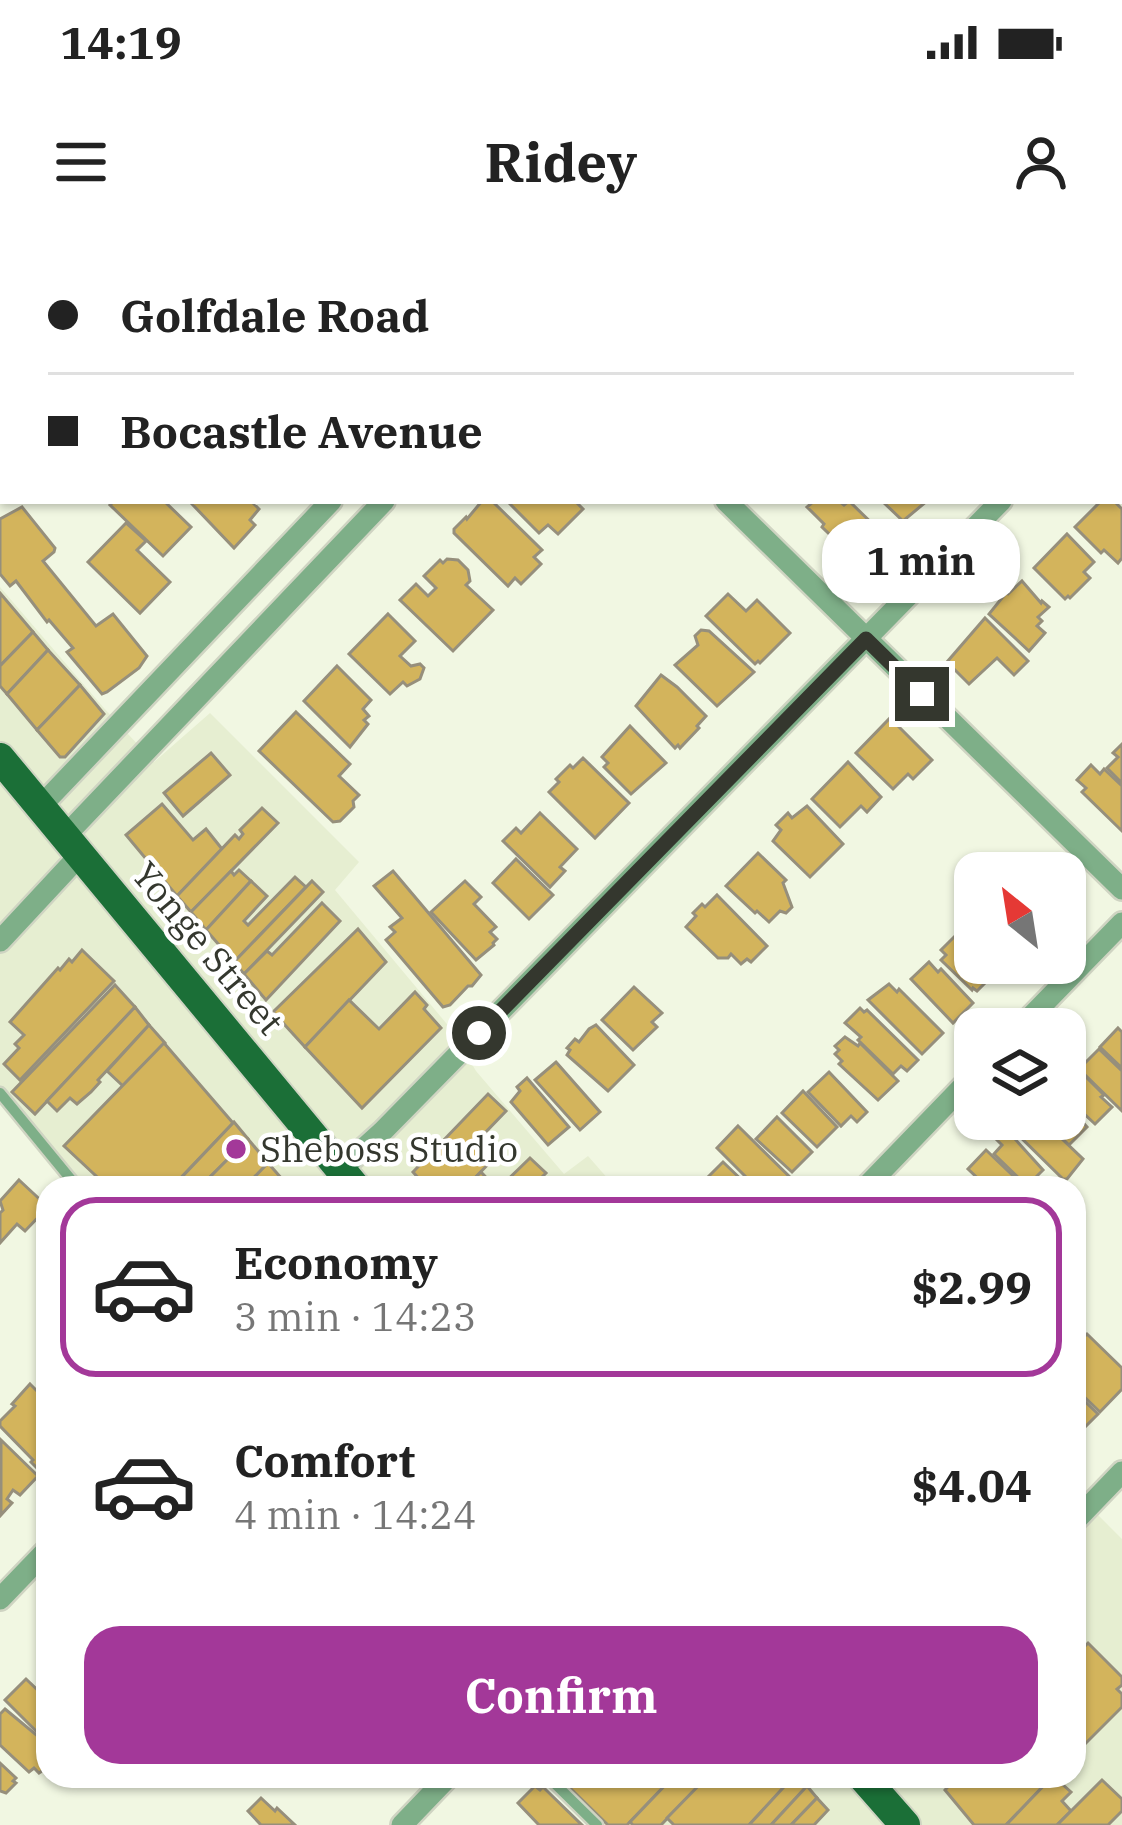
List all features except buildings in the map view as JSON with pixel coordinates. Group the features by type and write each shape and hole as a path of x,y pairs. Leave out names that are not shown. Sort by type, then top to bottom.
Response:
{"main road":[{"name":"Yonge Street","path":"0,758 346,1176"},
{"path":"872,1788 904,1825"}],"street":[{"path":"40,807 329,504"},
{"path":"0,941 73,845 381,504"},
{"path":"729,504 1122,889"},
{"path":"349,1176 382,1132 997,504"},
{"path":"1039,1008 1122,923"},
{"path":"877,1176 954,1096"},
{"path":"1086,1510 1122,1472"},
{"path":"0,1599 36,1562"},
{"path":"402,1825 437,1788"}],"lane":[{"path":"0,1093 68,1176"},
{"path":"559,1788 597,1825"}],"shaded area":[{"path":"0,587 154,762 210,713 359,862 335,890 451,1029 476,1071 564,1174 588,1156 606,1176 71,1176 0,1095"},
{"path":"1086,1503 1122,1539 1122,1825 589,1825 550,1788 1086,1788"}],"place":[{"name":"Sheboss Studio","path":"236,1149"}],"route":[{"path":"479,1033 866,639 922,694"}]}
